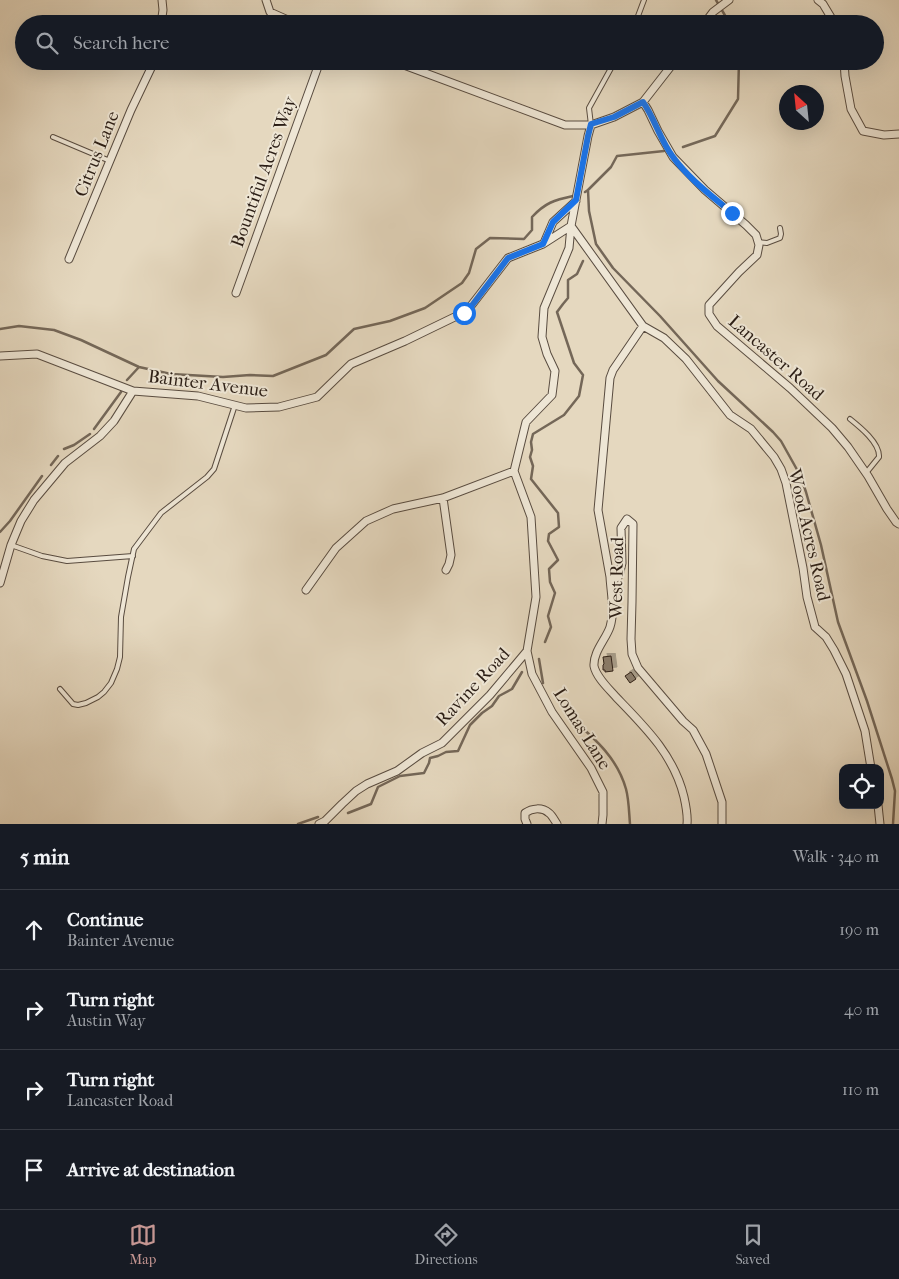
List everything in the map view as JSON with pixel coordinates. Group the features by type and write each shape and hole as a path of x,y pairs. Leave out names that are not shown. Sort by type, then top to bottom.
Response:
{"street":[{"path":"162,0 162,15"},
{"path":"266,0 270,12 277,15"},
{"path":"818,0 823,4 830,15"},
{"path":"711,15 727,2"},
{"name":"Citrus Lane","path":"69,259 131,110 150,70"},
{"name":"Bountiful Acres Way","path":"236,293 317,70"},
{"path":"418,70 565,124 591,124 614,117 643,102 668,70"},
{"path":"845,70 851,109 863,131 884,135 899,134"},
{"path":"643,102 673,157 705,190 746,225 756,235 758,242"},
{"path":"306,590 336,548 366,521 393,509 443,498 514,471 526,422 552,395 555,371 542,337 544,308 569,248 571,226 591,124"},
{"path":"543,244 553,222 576,200"},
{"name":"Bainter Avenue","path":"0,356 37,354 133,391 198,396 246,408 279,407 317,397 351,364 467,312 508,258 543,244 571,226"},
{"name":"Wood Acres Road","path":"571,226 643,326 664,338 686,359 730,415 751,429 774,457 781,469 786,483 807,597 815,626 826,637 846,674 865,731 870,764"},
{"name":"Lancaster Road","path":"758,242 757,255 709,305 709,314 717,326 790,388 832,428 848,447 887,509 899,524"},
{"name":"West Road","path":"643,326 613,370 610,378 598,510 610,577 615,579 619,576 622,563 621,528 627,519 633,524 632,654 638,668 683,721 693,730 706,754 722,802 722,824"},
{"path":"0,583 11,545 21,522 34,500 65,463 105,431 114,421 133,391"},
{"name":"Ravine Road","path":"319,824 325,821 366,784 397,771 422,753 442,743 490,695 527,651 536,597 531,517 514,471"},
{"path":"443,498 451,555 450,564 446,570"},
{"path":"610,577 613,614 609,628 596,655 594,666 606,686 654,737 670,762 682,788 688,818 687,824"},
{"name":"Lomas Lane","path":"527,651 532,674 552,712 591,768 602,792 602,824"},
{"path":"527,824 525,813 530,809 536,808 549,813 557,824"},
{"path":"878,809 880,824"}],"lane":[{"path":"638,15 644,0"},
{"path":"591,124 589,108 610,70"},
{"path":"52,136 110,161"},
{"path":"758,242 767,243 780,238 780,228"},
{"path":"60,689 73,704 78,705 98,697 111,683 118,668 120,657 122,617 134,549 161,513 207,477 214,469 235,405"},
{"path":"850,419 865,432 880,454 877,461 866,473"},
{"path":"11,545 42,556 67,561 133,556"}],"building":[{"path":"611,656 613,671 605,672 603,670 603,657"},
{"path":"631,672 636,679 630,683 625,676"}],"waterway":[{"path":"716,0 725,15"},
{"path":"683,147 715,136 738,99 739,70"},
{"path":"585,192 611,167 617,156 664,151"},
{"path":"588,190 589,211 596,244 613,268 660,316 718,381 773,432 781,441 800,475 821,545 838,622 867,701 892,779 895,791 893,824"},
{"path":"0,329 19,326 54,330 81,340 139,367 171,374 223,377 273,376 326,355 354,329 390,321 425,308 462,283 469,273 476,249 490,238 524,239 532,230 532,217 541,208 560,199 573,196"},
{"path":"545,642 551,627 548,616 555,593 550,582 549,569 558,560 548,541 549,534 559,527 558,513 531,479 533,466 530,457 532,450 531,442 533,434 564,415 579,396 583,375 574,363 557,312 568,298 568,280 577,274 583,261"},
{"path":"127,380 139,367"},
{"path":"94,429 121,392"},
{"path":"64,449 74,445 90,434"},
{"path":"51,465 58,456"},
{"path":"0,532 42,476"},
{"path":"539,659 543,683"},
{"path":"348,813 371,804 378,787 400,776 424,773 430,758 446,752 458,751 470,725 492,706 499,696 512,689 522,672"},
{"path":"570,717 604,749 617,767 627,793 630,824"},
{"path":"298,824 318,817"}],"route":[{"path":"464,313 467,312 508,258 543,244 553,222 576,200 591,124 614,117 643,102 673,157 705,190 732,213"}]}
